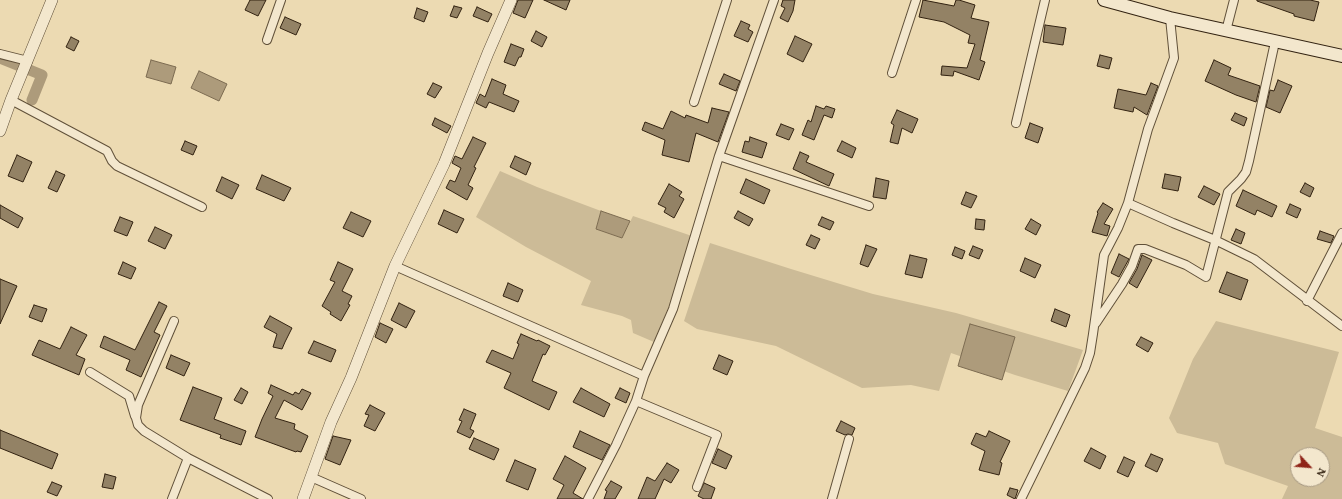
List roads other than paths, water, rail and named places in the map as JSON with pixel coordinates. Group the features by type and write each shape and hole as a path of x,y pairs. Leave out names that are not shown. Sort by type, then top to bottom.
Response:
{"main road":[{"path":"1104,0 1170,18 1342,56"}],"street":[{"path":"0,131 11,100 52,0"},
{"path":"267,40 281,0"},
{"path":"303,499 331,422 351,378 395,266 444,164 488,53 511,0"},
{"path":"694,102 727,0"},
{"path":"588,499 616,445 636,401 644,376 673,309 718,156 774,0"},
{"path":"892,73 916,0"},
{"path":"1016,123 1045,0"},
{"path":"1226,31 1234,0"},
{"path":"1021,499 1085,368 1090,353 1104,255 1118,228 1128,203 1148,129 1174,58 1170,18"},
{"path":"1094,326 1122,284 1132,266 1138,249 1145,249 1186,265 1206,277 1228,192 1246,172 1275,42"},
{"path":"0,54 26,65"},
{"path":"11,100 107,151 112,161 117,166 202,207"},
{"path":"718,156 869,206"},
{"path":"1128,203 1215,240 1254,259 1342,326"},
{"path":"1307,300 1342,233"},
{"path":"395,266 644,376"},
{"path":"136,418 138,405 174,321"},
{"path":"90,372 129,396 138,426 144,431 188,458 268,499"},
{"path":"636,401 717,435 697,487"},
{"path":"832,499 849,439"},
{"path":"172,499 188,458"},
{"path":"311,477 361,499"}],"waterway":[{"path":"0,58 42,75 32,100"}]}
